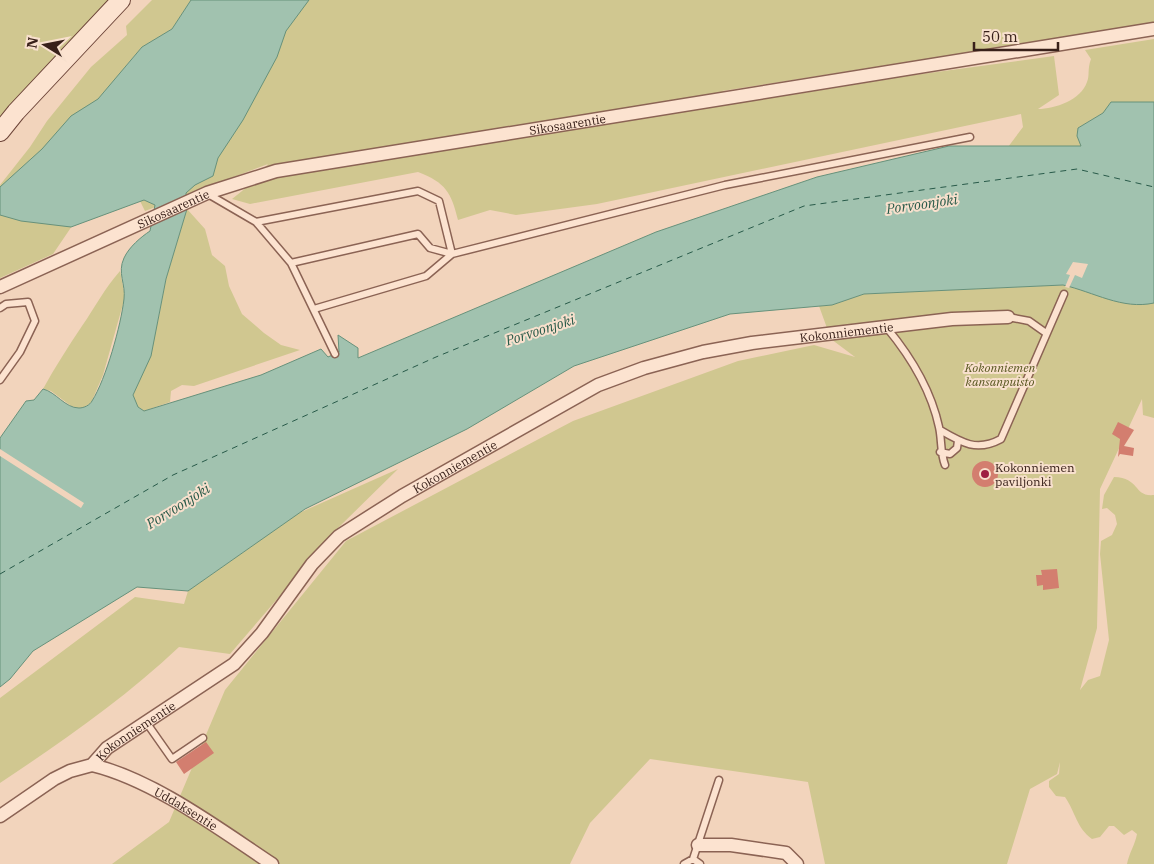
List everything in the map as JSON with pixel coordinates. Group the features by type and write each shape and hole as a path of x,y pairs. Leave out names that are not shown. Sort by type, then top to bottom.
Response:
{"street":[{"path":"0,132 28,99 121,0"},
{"name":"Sikosaarentie","path":"0,287 192,199 276,171 1154,29"},
{"name":"Kokonniementie","path":"0,816 54,779 70,771 92,766 107,748 234,664 262,633 312,564 339,536 402,496 598,385 644,368 703,352 864,329 887,328 952,319 1008,316"},
{"name":"Uddaksentie","path":"92,766 109,770 145,785 272,864"},
{"path":"698,845 731,845 786,853 797,864"}],"lane":[{"path":"314,309 426,276 452,254 725,185 970,137"},
{"path":"256,222 418,191 439,201 452,254"},
{"path":"207,193 256,222 290,263 335,354"},
{"path":"290,263 418,234 430,248 452,254"},
{"path":"940,430 958,441 975,445 988,446 1001,439 1064,294"},
{"path":"0,308 6,304 28,302 35,321 20,352 0,380"},
{"path":"1008,316 1030,321 1046,333"},
{"path":"887,328 905,350 914,365 935,411 940,430 940,452 945,465"},
{"path":"940,452 950,454 956,448 958,441"},
{"path":"146,722 172,759 203,738"},
{"path":"684,864 693,859 720,780"},
{"path":"693,859 700,864"}],"green space":[{"path":"0,0 111,0 16,98 0,119"},
{"path":"152,0 191,0 172,29 142,47 124,68 129,74 127,82 122,88 102,102 96,110 92,120 90,135 76,138 72,133 75,126 70,122 64,131 66,138 61,143 48,146 46,152 51,157 46,168 38,174 25,171 18,177 18,191 27,192 43,189 51,183 68,159 88,157 102,141 113,145 126,123 173,81 194,33 212,0 1154,0 1154,23 722,91 791,95 907,76 1054,56 1059,95 1038,109 1045,109 1067,102 1084,88 1088,79 1091,59 1085,50 1154,39 1154,117 1103,113 1078,128 1077,136 1082,146 1008,147 1023,127 1021,114 597,204 516,215 490,210 458,220 453,202 446,190 435,180 418,172 250,204 232,199 247,187 268,164 145,211 140,201 72,226 53,254 0,278 0,185 30,147 47,121 91,67 127,35 126,26"},
{"path":"187,209 205,229 212,255 225,266 229,286 242,314 281,345 300,350 194,386 182,385 171,391 170,402 144,411 138,407 133,396 158,321 166,279"},
{"path":"120,271 125,297 103,375 91,403 81,409 71,406 51,391 43,389 100,298"},
{"name":"Kokonniemen kansanpuisto","path":"1063,285 1087,291 1154,287 1154,418 1143,415 1142,399 1100,489 1097,628 1080,690 1088,680 1100,676 1109,640 1100,554 1101,541 1112,535 1117,524 1115,515 1107,508 1102,509 1104,495 1114,477 1123,478 1143,493 1154,495 1154,864 1127,864 1137,834 1132,830 1124,835 1114,826 1109,826 1100,837 1092,839 1083,830 1065,797 1056,796 1049,787 1049,781 1059,774 1060,762 1057,774 1030,789 1007,864 825,864 808,782 650,759 590,823 570,864 112,864 169,822 225,690 346,541 573,421 738,361 814,345 855,357 831,339 819,306 832,305 864,294"},
{"path":"398,469 338,528 230,654 179,647 115,702 0,783 0,698 135,597 184,604 188,591 299,513"}],"water":[{"name":"Porvoonjoki","path":"191,0 309,0 286,31 277,57 243,120 218,158 213,176 195,185 186,193 187,209 166,279 151,356 133,395 138,407 144,411 261,375 321,349 328,357 339,352 338,335 358,348 358,358 656,232 817,177 949,146 1081,146 1077,136 1078,128 1103,113 1111,102 1154,102 1154,303 1142,305 1119,302 1063,285 864,294 832,305 730,314 574,366 467,429 305,509 188,591 137,587 33,651 10,679 0,687 0,438 26,401 34,400 43,389 74,407 83,407 91,402 107,366 120,323 124,294 121,274 122,263 132,246 150,231 155,205 144,200 71,227 21,221 0,215 0,187 42,149 71,116 98,99 142,47 172,29"}],"pier":[{"path":"1073,262 1088,264 1082,278 1075,275 1069,288 1065,287 1070,275 1066,274"},
{"path":"0,449 84,503 81,508 0,456"}],"building":[{"path":"1118,422 1134,430 1124,446 1134,448 1133,456 1120,454 1118,457 1120,439 1112,434"},
{"name":"Kokonniemen paviljonki","path":"985,461 994,465 998,474 994,483 985,487 976,483 972,474 976,465"},
{"path":"1057,569 1059,588 1043,590 1043,585 1037,586 1036,575 1042,575 1041,570"},
{"path":"206,742 214,753 184,774 176,762"}],"ferry route":[{"path":"0,574 173,475 436,357 804,206 1077,169 1154,187"}],"place":[{"name":"Kokonniemen paviljonki","path":"985,474"}]}
